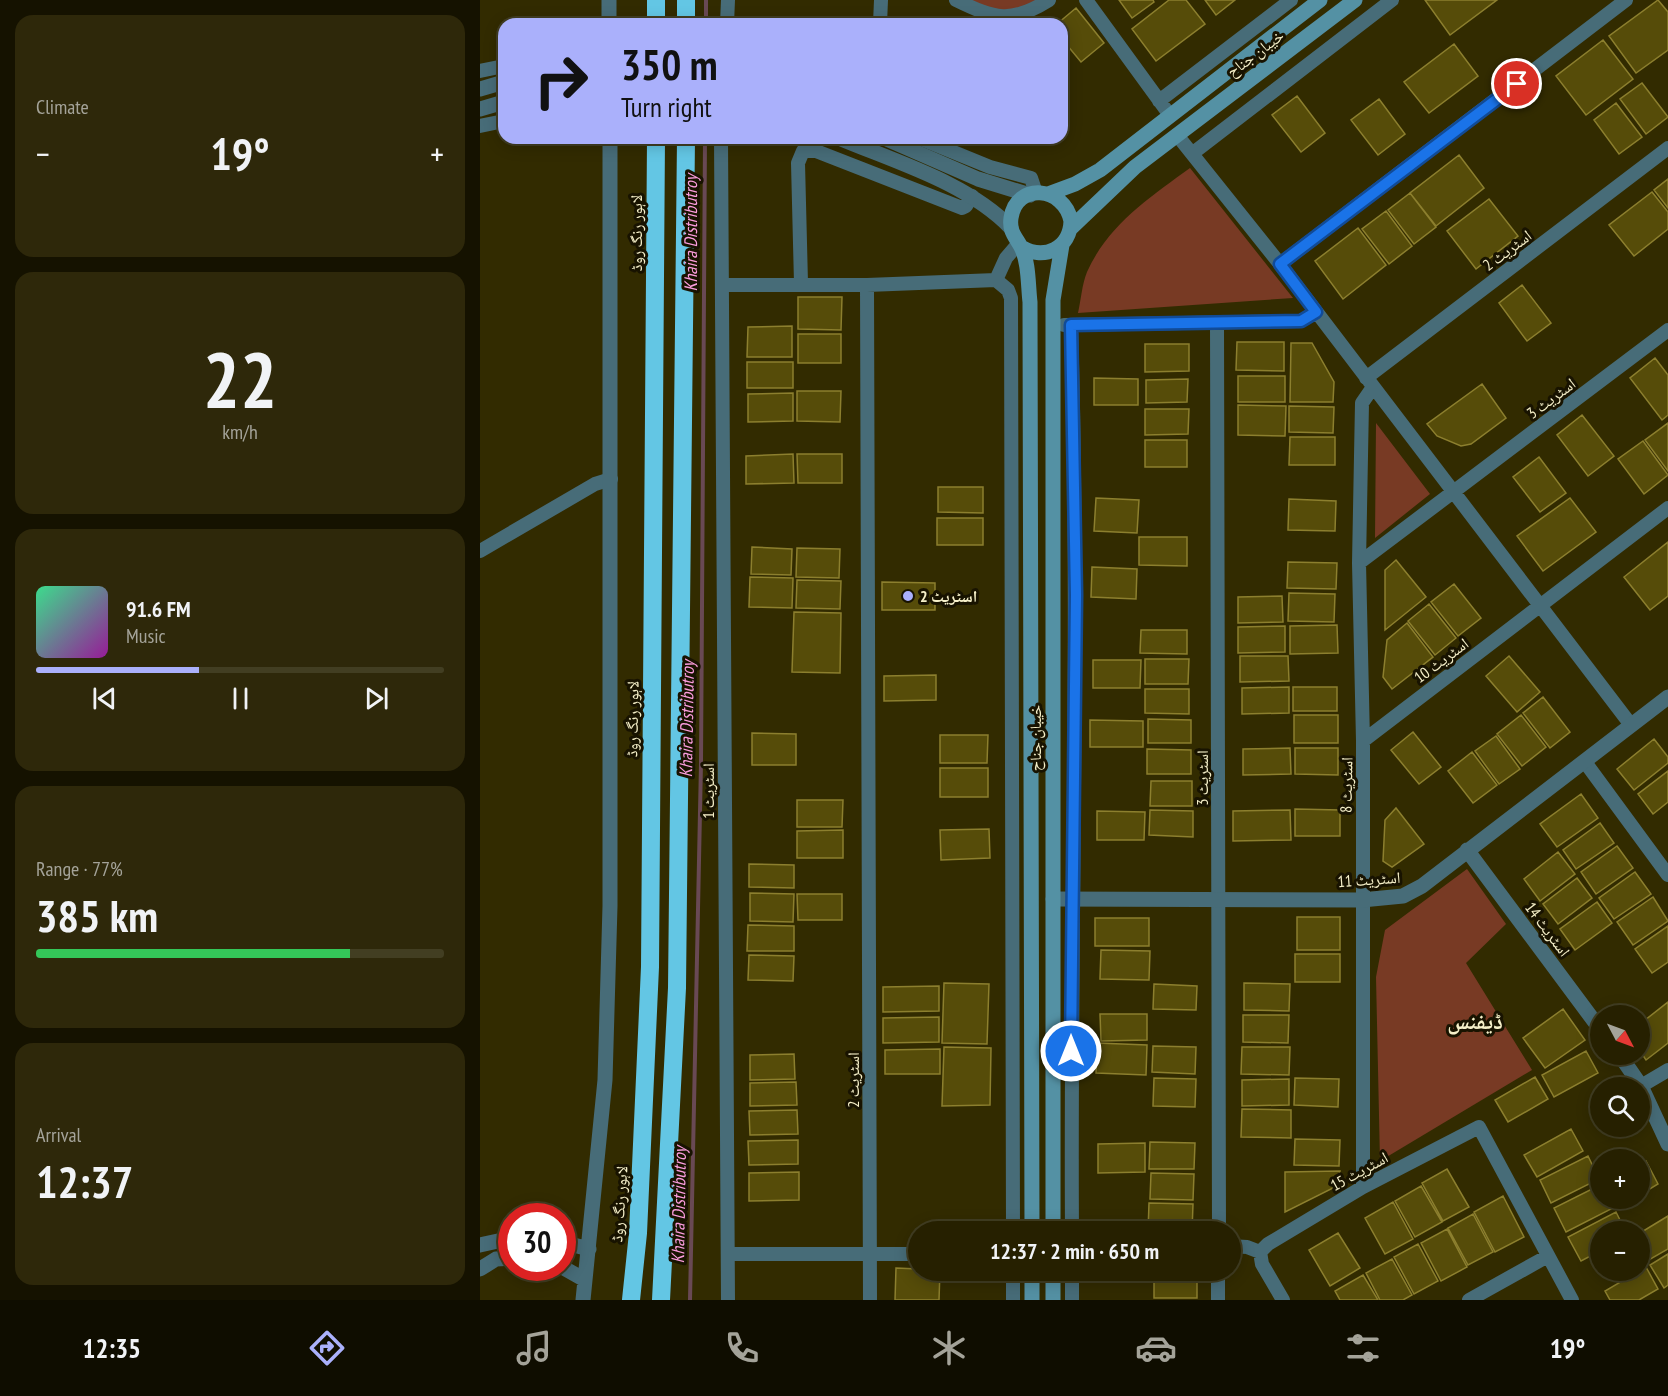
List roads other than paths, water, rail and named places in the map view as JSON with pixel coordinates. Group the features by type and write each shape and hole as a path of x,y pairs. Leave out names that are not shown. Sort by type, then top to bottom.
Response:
{"highway":[{"path":"656,0 656,18"},
{"path":"686,0 686,18"},
{"name":"لاہور رنگ روڈ","path":"631,1300 638,1233 650,967 656,144"},
{"path":"661,1300 677,976 686,144"},
{"path":"621,1300 638,1233"}],"main road":[{"name":"خیبان جناح","path":"1038,194 1075,184 1100,170 1169,114 1320,0"},
{"name":"خیبان جناح","path":"1071,228 1113,185 1355,0"},
{"path":"1038,194 1066,207 1071,228 1062,245 1042,254 1020,245 1011,228 1012,212 1038,194"},
{"name":"خیبان جناح","path":"1020,245 1030,302 1032,397 1032,1221"},
{"name":"خیبان جناح","path":"1053,1221 1053,326 1054,290 1062,245"},
{"path":"1032,1281 1032,1300"},
{"path":"1053,1281 1053,1300"}],"street":[{"path":"609,0 609,18"},
{"path":"727,18 728,0"},
{"path":"880,0 880,18"},
{"path":"956,0 985,14 1010,17 1025,14 1049,0"},
{"path":"1086,0 1169,114"},
{"path":"1159,101 1291,0"},
{"path":"1193,153 1392,0"},
{"path":"1280,264 1626,0"},
{"path":"480,71 498,67"},
{"path":"480,89 498,84"},
{"path":"480,109 498,104"},
{"path":"480,126 498,122"},
{"path":"1178,135 1280,264 1631,725"},
{"path":"583,1300 606,1045 610,906 610,144"},
{"name":"اسٹریٹ 1","path":"721,144 728,1300"},
{"path":"853,144 972,196 993,210 1011,228"},
{"path":"898,144 986,182 1038,194"},
{"path":"934,144 990,167 1031,178 1038,194"},
{"name":"اسٹریٹ 2","path":"1370,382 1668,148"},
{"path":"801,284 798,163 804,151 816,151 962,208 972,196"},
{"path":"996,280 1006,258 1020,245"},
{"path":"723,285 867,285 996,280 1003,284 1011,298 1013,1221"},
{"name":"اسٹریٹ 2","path":"867,285 870,1300"},
{"path":"1053,326 1301,321 1316,312"},
{"name":"اسٹریٹ 3","path":"1217,324 1219,1221"},
{"path":"1071,325 1076,548 1072,899 1072,1221"},
{"name":"اسٹریٹ 3","path":"1359,563 1668,330"},
{"name":"اسٹریٹ 8","path":"1363,1187 1363,741 1359,563 1362,403 1370,382"},
{"path":"480,551 595,484 611,479"},
{"name":"اسٹریٹ 10","path":"1363,741 1668,508"},
{"name":"اسٹریٹ 11","path":"1053,899 1362,900 1390,898 1412,893 1668,697"},
{"path":"1585,762 1668,875"},
{"name":"اسٹریٹ 14","path":"1467,850 1590,1016"},
{"path":"1650,1081 1668,1070"},
{"path":"1650,1105 1668,1144"},
{"name":"اسٹریٹ 15","path":"1260,1252 1268,1244 1363,1187 1479,1127 1548,1256"},
{"path":"480,1245 498,1241"},
{"path":"576,1246 589,1250"},
{"path":"1241,1247 1260,1252 1262,1264 1282,1300"},
{"path":"729,1254 908,1254"},
{"path":"1469,1300 1548,1256 1572,1300"},
{"path":"480,1269 498,1259"},
{"path":"576,1275 585,1280"},
{"path":"1013,1281 1013,1300"},
{"path":"1072,1281 1072,1300"},
{"path":"1218,1281 1218,1300"}],"waterway":[{"name":"Khaira Distributroy","path":"706,0 706,18"},
{"name":"Khaira Distributroy","path":"690,1300 701,763 705,144"}],"place":[{"name":"اسٹریٹ 2","path":"908,596"}],"district":[{"name":"ڈیفنس","path":"1475,1021"}]}
